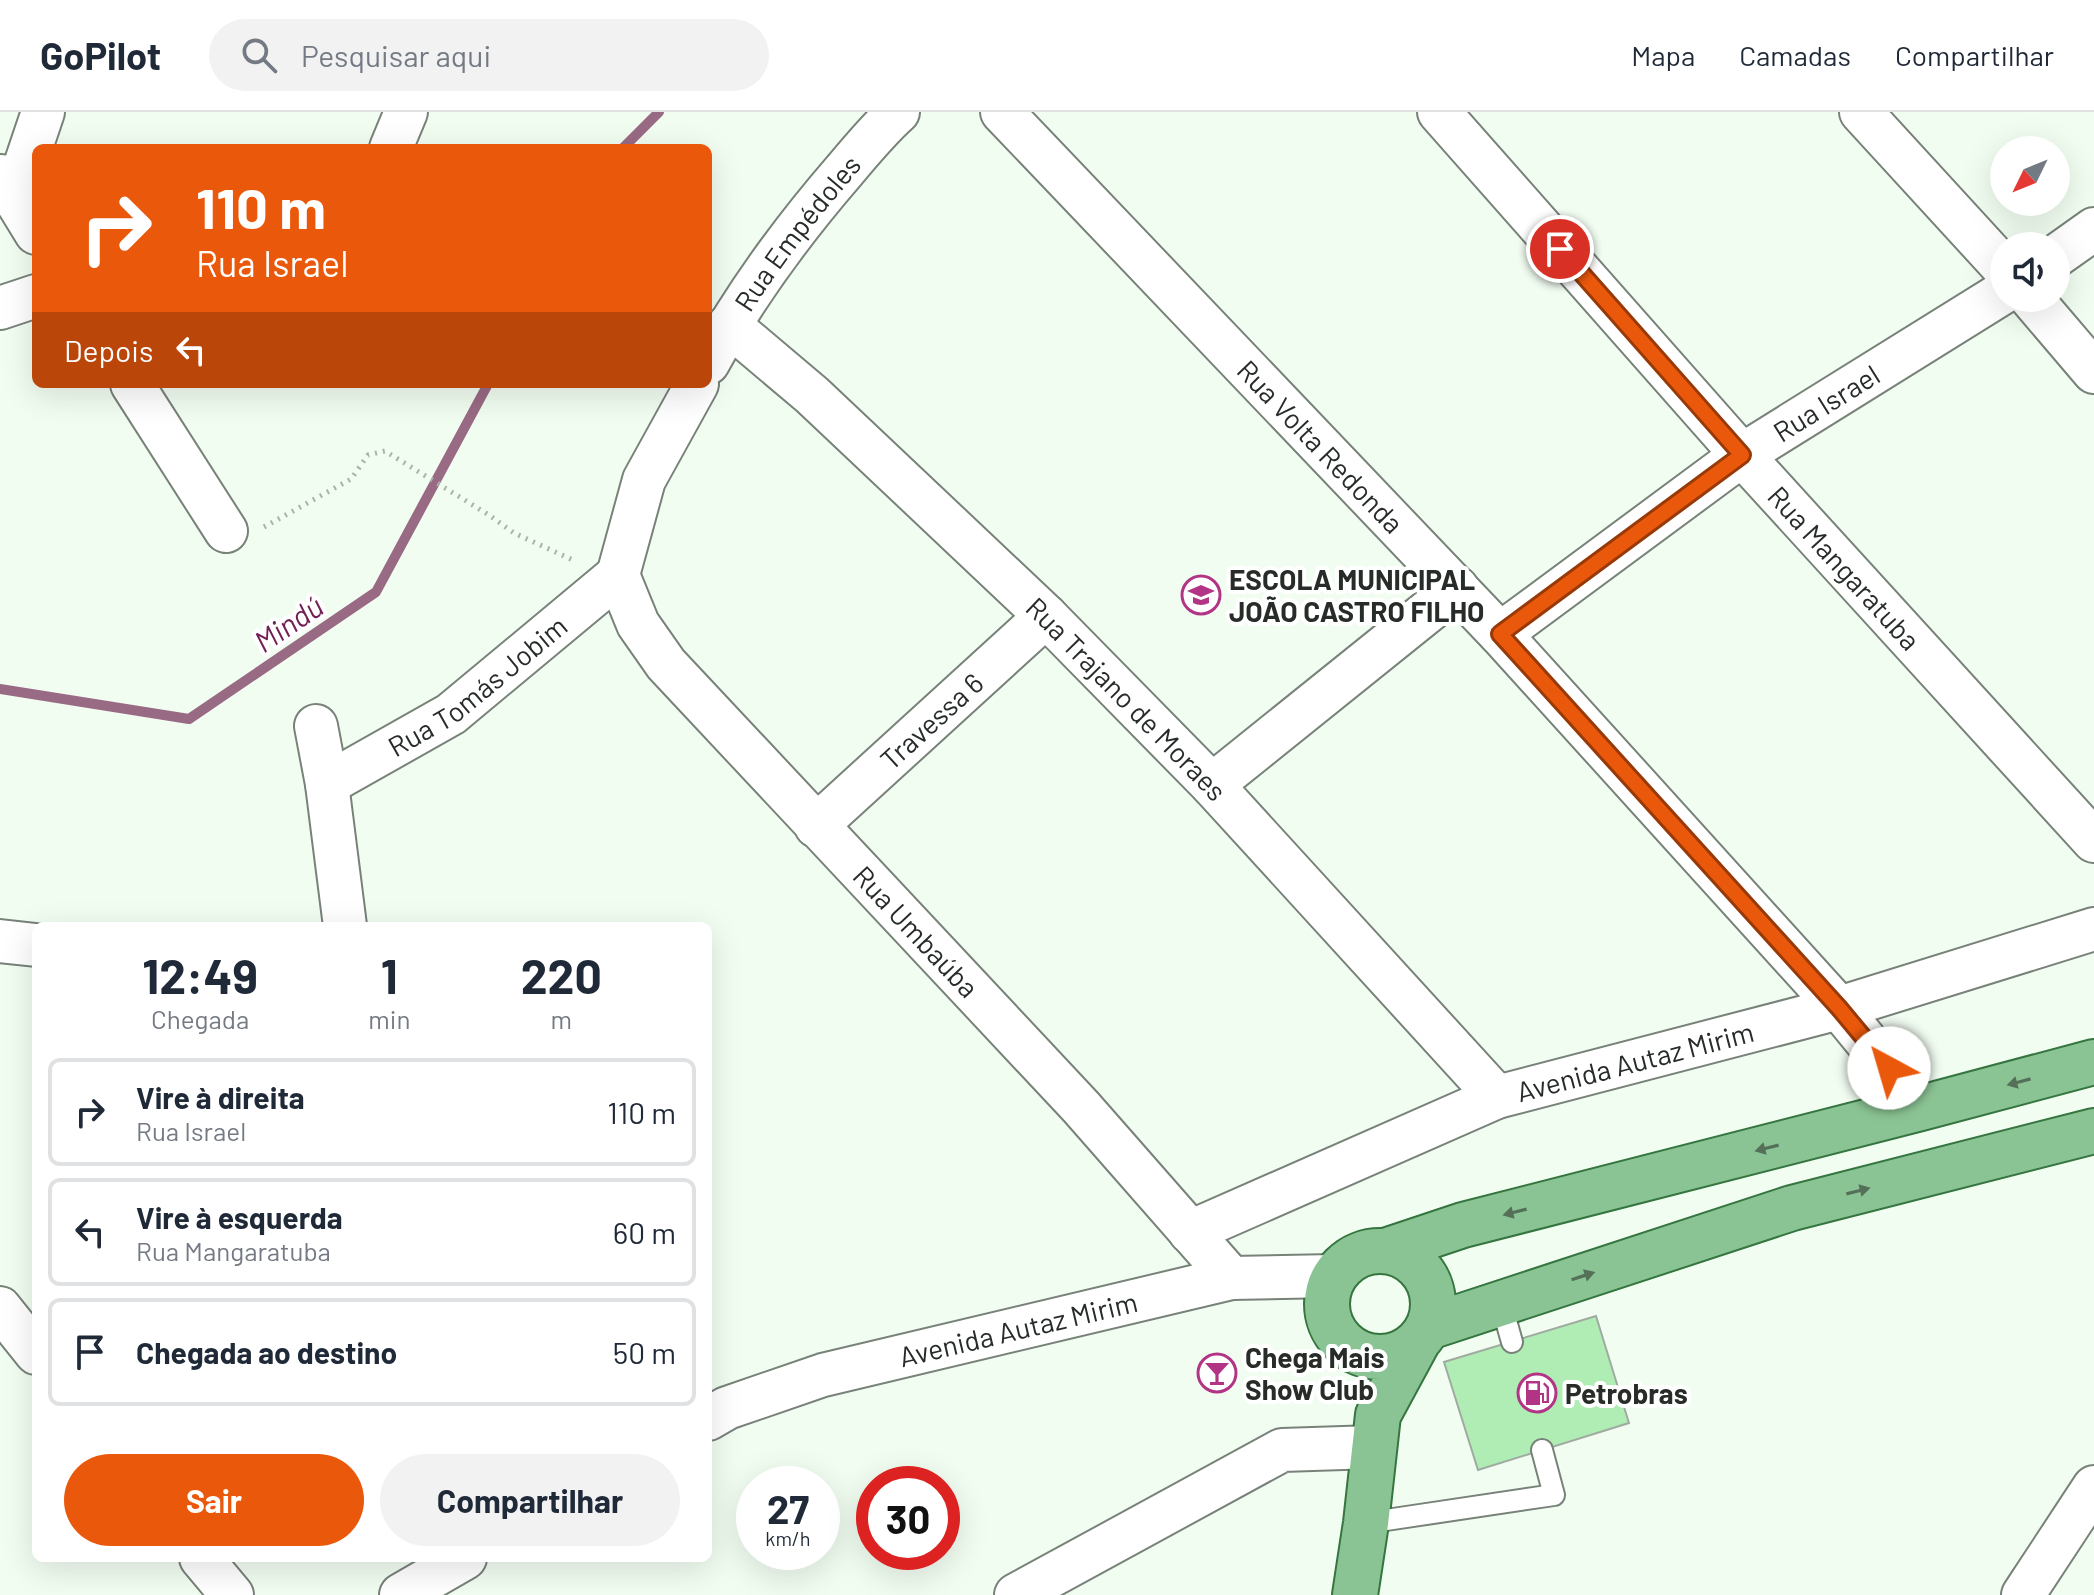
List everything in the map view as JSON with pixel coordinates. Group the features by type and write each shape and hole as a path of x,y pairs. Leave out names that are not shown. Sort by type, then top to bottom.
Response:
{"main road":[{"path":"1376,1431 1347,1346 1330,1321 1327,1298 1334,1276 1348,1261 1367,1252 1385,1251 1463,1225 2094,1062"},
{"path":"1347,1346 1367,1356 1389,1357 1423,1335 1506,1322 1792,1208 2094,1131"},
{"path":"1355,1595 1376,1431 1423,1335 1432,1293 1423,1273 1405,1257 1385,1251"}],"street":[{"path":"32,227 7,186 43,112"},
{"path":"393,144 406,112"},
{"name":"Rua Empédoles","path":"712,356 729,325 813,207 882,126 898,112"},
{"name":"Rua Volta Redonda","path":"1002,112 1500,634 1839,1008 1921,1108"},
{"name":"Rua Mangaratuba","path":"1439,112 1742,455 2094,841"},
{"path":"1861,112 1990,253"},
{"path":"2070,246 2094,229"},
{"path":"0,308 32,297"},
{"name":"Rua Israel","path":"1500,634 1742,455 1990,301"},
{"path":"2043,312 2094,372"},
{"name":"Rua Trajano de Moraes","path":"729,325 812,395 1046,616 1212,785 1497,1097"},
{"path":"135,388 226,531"},
{"path":"618,575 644,480 695,388"},
{"name":"Rua Tomás Jobim","path":"327,784 451,714 618,575"},
{"name":"Rua Umbaúba","path":"618,575 638,624 666,664 1081,1107 1231,1278"},
{"path":"1212,785 1457,588"},
{"name":"Travessa 6","path":"816,826 1046,616"},
{"path":"316,726 327,784 344,922"},
{"name":"Avenida Autaz Mirim","path":"1190,1232 1497,1097 1839,1008 2094,929"},
{"path":"0,941 32,945"},
{"name":"Avenida Autaz Mirim","path":"712,1417 727,1408 823,1375 1231,1278 1334,1276"},
{"path":"0,1308 32,1348"},
{"path":"1016,1595 1282,1450 1376,1431"},
{"path":"2023,1595 2080,1539 2094,1487"},
{"path":"204,1562 232,1595"},
{"path":"405,1594 458,1562"}],"lane":[{"path":"1366,1523 1554,1495 1542,1450"}],"path":[{"path":"226,531 255,532 351,479 368,455 385,451 514,533 569,559 618,575"}],"building":[{"name":"Petrobras","path":"1596,1316 1629,1423 1478,1470 1444,1362"}],"waterway":[{"name":"Mindú","path":"627,144 659,112"},
{"name":"Mindú","path":"0,689 189,719 376,592 486,388"}],"place":[{"name":"ESCOLA MUNICIPAL JOÃO CASTRO FILHO","path":"1201,595"},
{"name":"Chega Mais Show Club","path":"1217,1373"},
{"name":"Petrobras","path":"1537,1393"}],"route":[{"path":"1560,249 1742,455 1500,634 1839,1008 1889,1068"}]}
